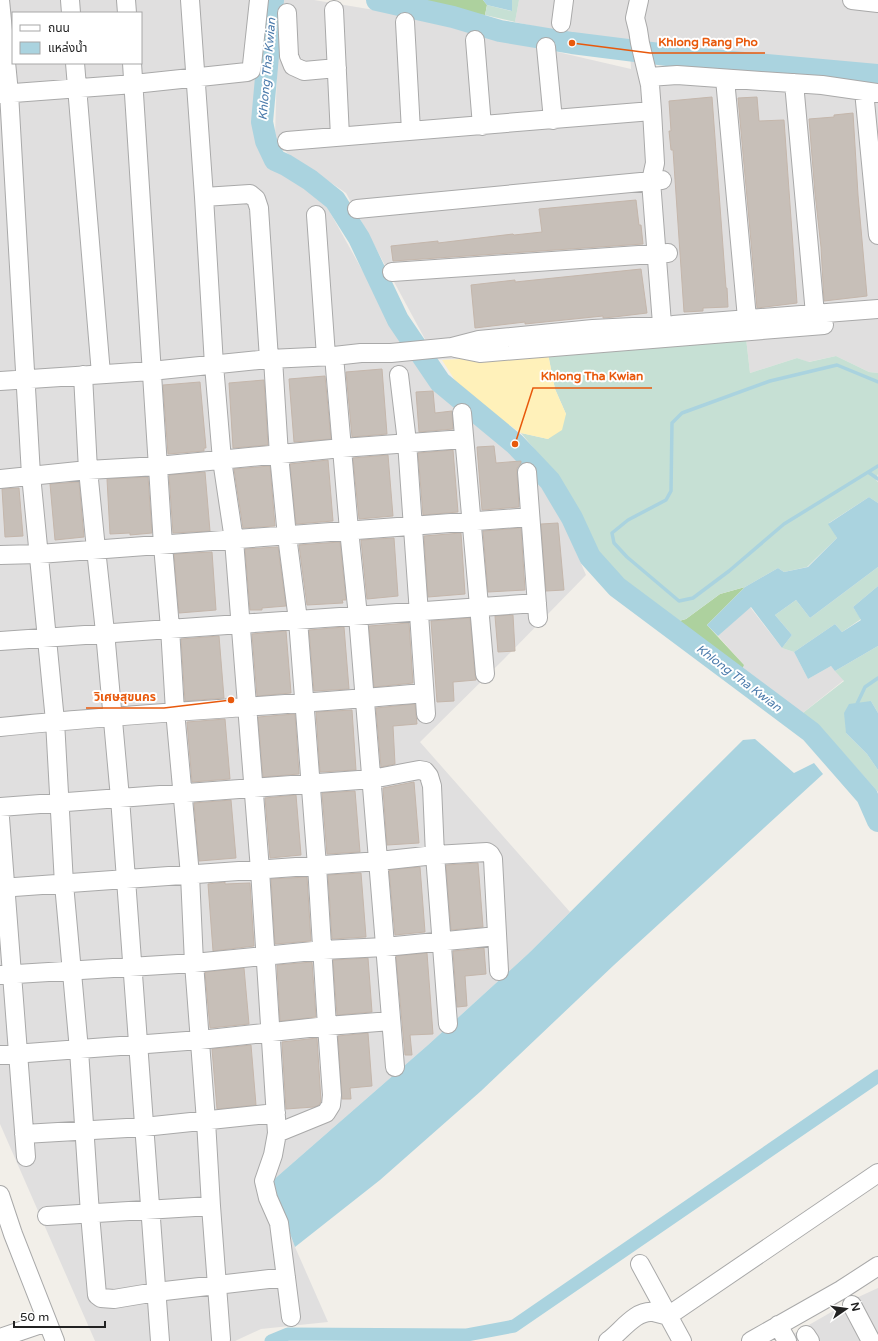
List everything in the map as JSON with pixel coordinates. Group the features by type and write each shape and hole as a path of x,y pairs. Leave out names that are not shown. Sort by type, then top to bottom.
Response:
{"street":[{"path":"0,0 31,475 55,721 64,884 79,1050 97,1295 101,1298 114,1299 156,1292 286,1277"},
{"path":"70,0 71,12"},
{"path":"126,0 127,12"},
{"path":"190,0 214,365 222,460 234,540 241,624 260,870 276,1113 276,1133 273,1155 264,1181 268,1198 279,1223 291,1318"},
{"path":"5,93 134,84 247,72 251,70 259,0"},
{"path":"562,23 564,0"},
{"path":"638,0 635,18 648,74 652,111 668,332"},
{"path":"639,37 646,21 649,0"},
{"path":"852,0 878,3"},
{"path":"334,10 340,137"},
{"path":"287,13 289,56 293,66 304,71 337,68"},
{"path":"405,22 411,131"},
{"path":"475,40 482,126"},
{"path":"546,47 553,120"},
{"path":"76,64 101,374"},
{"path":"132,64 163,545 175,711 184,793 190,874 194,963 221,1339"},
{"path":"648,74 822,85 871,92 878,235"},
{"path":"725,79 748,325"},
{"path":"794,83 816,320"},
{"path":"287,141 652,111"},
{"path":"357,209 657,181"},
{"path":"204,197 250,194 256,199 259,208 279,455 287,536 298,620 318,866 332,1095 331,1104 326,1113 276,1133"},
{"path":"316,215 330,356 342,448 358,616 395,1066"},
{"path":"392,272 663,253"},
{"path":"816,320 878,309"},
{"path":"0,381 151,371 271,359 432,349 452,347 479,340 509,344 594,336 668,332 816,320 878,321"},
{"path":"399,375 407,442 426,714"},
{"path":"83,376 88,470 120,798 160,1341"},
{"path":"462,413 485,674"},
{"path":"0,479 88,470 158,466 279,455 407,442 464,439"},
{"path":"0,641 105,632 419,612 479,606 538,610 527,472"},
{"path":"0,555 39,554 530,517"},
{"path":"0,727 175,711 304,703 424,693"},
{"path":"0,807 372,779 419,770 425,771 430,776 432,786 435,855 443,940 448,1024"},
{"path":"0,818 6,975 18,1054 26,1157"},
{"path":"3,888 318,866 482,852 490,854 493,859 499,971"},
{"path":"6,975 194,963 323,950 385,947 443,940 497,936"},
{"path":"0,1055 138,1046 327,1026 392,1022"},
{"path":"24,1134 84,1132 144,1127 276,1113"},
{"path":"608,1341 633,1319 643,1313 652,1312 668,1316 878,1173"},
{"path":"0,1195 7,1237 55,1341"},
{"path":"47,1216 211,1206"},
{"path":"640,1264 682,1341"},
{"path":"759,1339 778,1325 878,1266"},
{"path":"852,1305 871,1341"},
{"path":"0,1338 47,1322"},
{"path":"778,1325 787,1341"}],"shaded area":[{"path":"0,0 266,0 253,130 269,168 310,187 326,205 401,340 426,341 346,193 287,153 275,137 279,0 314,0 441,21 450,27 631,69 630,47 515,22 519,0 878,0 878,68 800,58 650,47 658,71 878,87 878,373 869,372 836,356 808,362 797,358 750,373 746,338 484,358 416,360 433,382 495,432 531,466 561,517 586,575 420,742 570,912 529,953 428,1045 271,1182 295,1247 328,1322 261,1329 235,1341 95,1341 0,1124"},
{"path":"750,607 782,648 794,652 808,679 831,666 844,680 799,716 739,676 744,665 718,636"},
{"path":"878,1288 878,1341 781,1341 854,1299"}],"green space":[{"path":"421,0 483,0 487,5 485,15 474,14"},
{"path":"512,0 519,0 515,22 485,15 487,5 511,11"},
{"path":"746,338 750,373 797,358 809,362 836,356 869,372 878,373 878,474 876,480 878,482 878,503 869,497 829,523 837,538 807,567 784,572 778,568 745,587 720,594 686,619 679,621 607,568 590,545 561,481 521,433 548,439 566,414 555,389 548,354"},
{"path":"878,567 878,586 853,607 861,619 842,632 835,624 794,652 782,648 792,635 775,615 796,600 810,618"},
{"path":"745,587 707,625 744,665 739,676 683,630 679,621 686,619 720,594"},
{"path":"878,646 878,713 871,701 846,733 867,754 878,770 878,792 846,756 799,716 844,681 835,671"}],"sand":[{"path":"548,354 555,389 566,414 562,430 548,439 521,433 473,401 458,385 442,360"}],"water":[{"path":"483,0 512,0 512,11 487,5"},
{"path":"869,497 878,503 878,567 810,618 796,600 775,615 792,635 782,648 751,607 718,636 707,625 745,587 778,568 784,572 808,567 837,538 828,524"},
{"path":"878,586 878,646 835,671 831,666 808,679 794,652 835,624 842,632 861,620 853,607"},
{"path":"871,701 878,713 878,770 867,754 846,733 844,713 849,704"},
{"path":"755,739 794,773 814,763 823,774 614,965 481,1091 380,1180 295,1247 271,1182 428,1045 529,953 743,740"}],"building":[{"path":"712,97 728,307 703,308 703,311 684,312 673,150 671,150 669,131 671,131 669,101"},
{"path":"757,97 759,121 784,120 797,303 757,308 738,98"},
{"path":"853,113 858,195 867,296 824,301 821,247 809,119 834,117 834,115"},
{"path":"636,200 643,244 393,261 391,246 438,241 438,243 542,232 539,209"},
{"path":"641,269 647,313 525,324 525,322 475,328 471,285"},
{"path":"382,369 387,434 352,437 346,372"},
{"path":"325,376 331,439 294,442 289,379"},
{"path":"264,380 268,445 233,448 229,383"},
{"path":"200,382 206,448 204,448 204,451 168,454 163,385"},
{"path":"433,391 435,413 452,411 453,429 419,432 416,392"},
{"path":"494,446 496,463 521,461 517,468 519,507 482,510 477,447"},
{"path":"453,450 458,512 423,515 418,453"},
{"path":"388,455 393,516 359,519 353,458"},
{"path":"328,460 333,521 296,524 290,464"},
{"path":"270,466 275,526 243,528 234,469"},
{"path":"205,472 210,531 173,533 169,475"},
{"path":"148,477 152,533 130,535 130,533 110,534 107,479"},
{"path":"79,482 84,537 55,540 50,484"},
{"path":"19,488 23,536 5,537 2,489"},
{"path":"558,523 564,590 546,591 541,524"},
{"path":"521,528 525,590 488,592 483,531"},
{"path":"461,533 465,594 428,597 424,536"},
{"path":"394,538 398,596 367,599 361,540"},
{"path":"340,542 346,600 342,600 343,603 307,605 299,545"},
{"path":"278,547 286,606 262,608 262,610 250,610 245,549"},
{"path":"212,552 216,610 179,613 174,554"},
{"path":"513,615 515,651 498,652 495,616"},
{"path":"470,618 476,680 453,682 454,701 437,702 431,621"},
{"path":"409,623 413,683 374,687 369,626"},
{"path":"344,627 349,689 314,691 309,630"},
{"path":"286,631 291,693 257,696 252,634"},
{"path":"219,636 224,698 185,701 181,639"},
{"path":"415,704 417,724 393,726 395,764 381,767 376,708"},
{"path":"352,710 356,770 320,772 316,712"},
{"path":"295,714 299,774 263,777 258,717"},
{"path":"225,719 230,779 192,782 187,722"},
{"path":"414,782 419,843 387,845 383,788"},
{"path":"355,791 360,852 327,854 322,793"},
{"path":"296,795 301,855 270,858 265,798"},
{"path":"231,800 236,858 199,861 194,803"},
{"path":"478,863 483,927 451,930 446,865"},
{"path":"420,867 425,932 395,935 389,870"},
{"path":"361,873 366,937 332,939 328,875"},
{"path":"307,877 311,941 275,944 271,879"},
{"path":"225,882 225,884 250,883 254,946 213,951 208,884"},
{"path":"484,948 486,974 465,976 467,1006 457,1007 453,951"},
{"path":"427,953 433,1034 410,1035 412,1055 405,1055 396,956"},
{"path":"368,958 372,1012 337,1015 333,960"},
{"path":"312,962 316,1017 280,1021 277,965"},
{"path":"244,968 249,1024 210,1028 205,972"},
{"path":"368,1033 372,1086 350,1088 351,1099 342,1099 338,1036"},
{"path":"317,1038 321,1101 319,1105 314,1107 286,1109 282,1042"},
{"path":"251,1045 256,1105 217,1109 212,1049"}],"waterway":[{"name":"Khlong Tha Kwian","path":"273,0 262,122 266,141 275,160 310,180 335,200 359,238 398,320 440,382 515,444 550,481 572,518 590,557 617,587 811,732 867,796 878,821"},
{"path":"377,0 453,17 500,31 572,43 699,59 878,75"},
{"path":"878,382 837,365 770,381 682,413 672,423 671,491 666,500 628,520 612,533 614,543 627,557 679,601 693,598 729,571 784,524 878,466"},
{"path":"868,472 878,479"},
{"path":"856,706 865,687 878,678"},
{"path":"271,1341 288,1334 467,1335 514,1326 878,1076"}],"place":[{"name":"Khlong Rang Pho","path":"572,43"},
{"name":"Khlong Tha Kwian","path":"515,444"},
{"name":"วิเศษสุขนคร","path":"231,700"}]}
